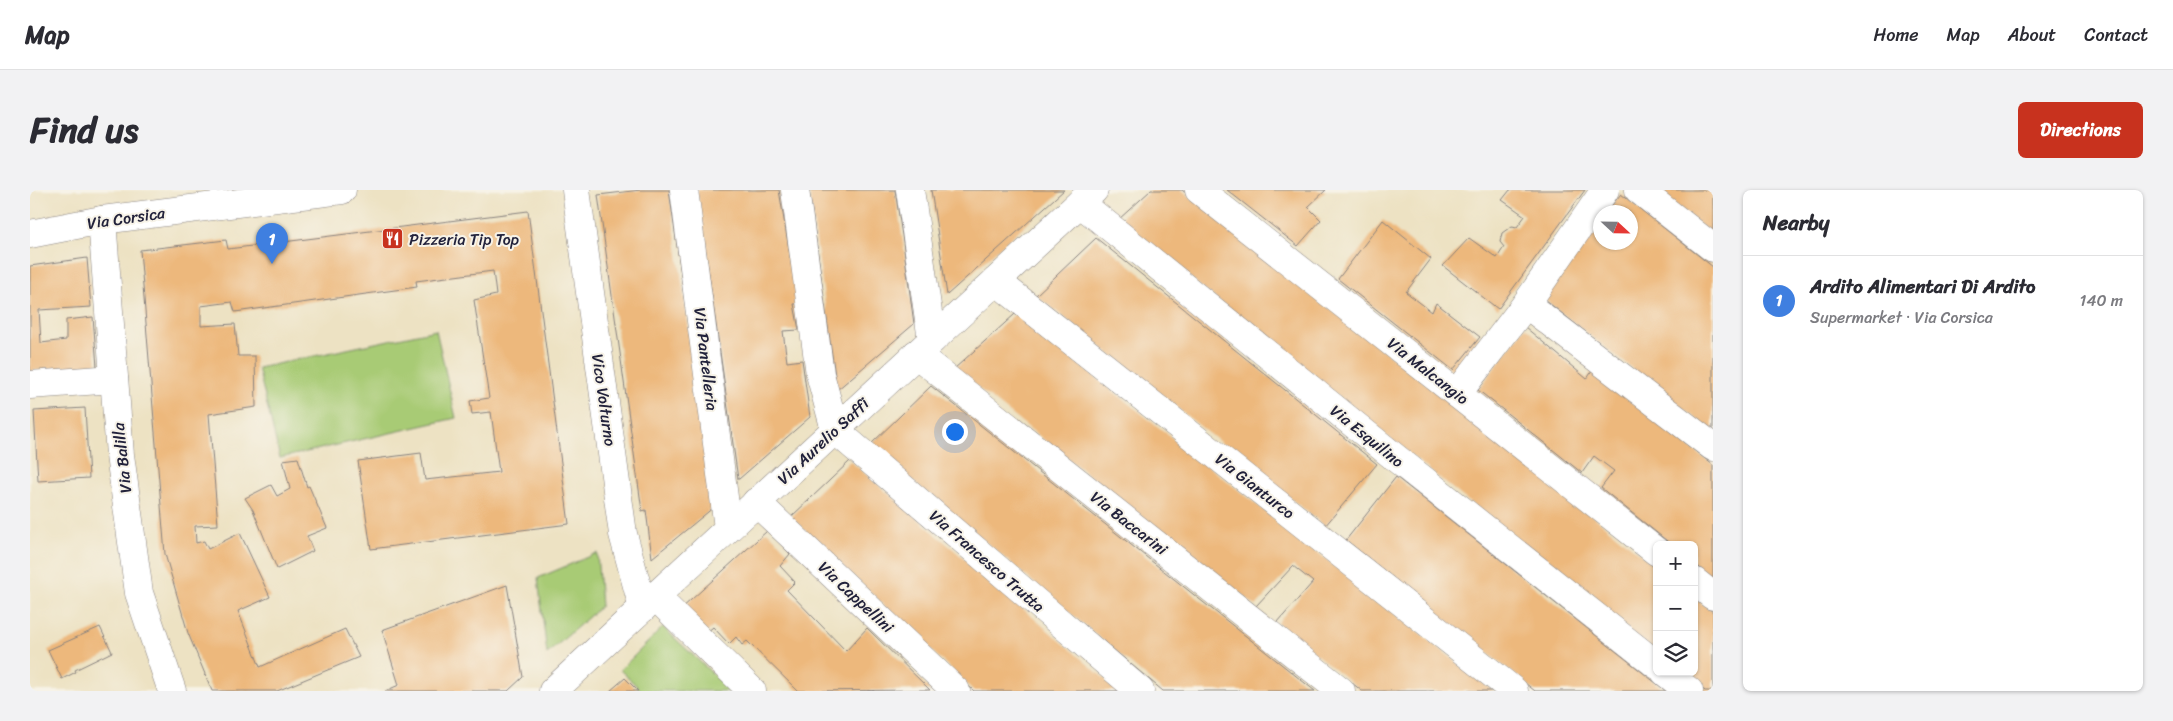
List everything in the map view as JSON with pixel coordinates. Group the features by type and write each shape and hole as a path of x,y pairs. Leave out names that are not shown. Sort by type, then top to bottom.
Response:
{"street":[{"name":"Via Corsica","path":"30,234 102,220 342,190"},
{"name":"Vico Volturno","path":"576,190 622,534 649,602"},
{"name":"Via Pantelleria","path":"684,190 728,528"},
{"path":"795,190 820,374 835,430"},
{"path":"910,190 924,347"},
{"name":"Via Malcangio","path":"1199,190 1653,549"},
{"path":"1457,394 1526,304 1605,190"},
{"path":"1639,190 1713,248"},
{"name":"Via Aurelio Saffi","path":"560,689 728,528 1087,196"},
{"name":"Via Esquilino","path":"1087,196 1397,460 1653,662"},
{"name":"Via Balilla","path":"102,220 120,455 140,593 172,691"},
{"name":"Via Gianturco","path":"996,281 1514,691"},
{"path":"1526,304 1713,447"},
{"name":"Via Baccarini","path":"924,347 1341,691"},
{"path":"30,385 114,379"},
{"name":"Via Francesco Trutta","path":"835,430 1140,691"},
{"name":"Via Cappellini","path":"756,502 956,691"},
{"path":"1698,584 1713,596"},
{"path":"649,602 752,691"},
{"path":"1671,676 1689,691"}],"green space":[{"path":"436,330 456,418 280,458 258,368"},
{"path":"597,553 601,606 547,654 538,578"},
{"path":"663,627 731,691 642,691 620,670"}],"building":[{"path":"641,190 669,190 714,507 652,558 646,510 642,511 598,195"},
{"path":"697,190 779,190 798,304 794,304 799,330 783,331 787,362 802,360 810,417 739,479 738,479"},
{"path":"809,190 895,190 903,242 914,324 837,390"},
{"path":"931,190 1064,190 947,295"},
{"path":"1151,190 1182,190 1653,564 1653,650 1118,220"},
{"path":"1227,190 1326,190 1308,207 1321,220 1298,246"},
{"path":"1510,190 1585,190 1498,309 1443,266 1469,238 1497,258 1504,247 1500,242 1502,233 1512,226 1517,227 1525,216 1502,200"},
{"path":"1655,190 1713,190 1713,235"},
{"path":"1621,194 1635,205 1612,205"},
{"path":"1638,207 1713,267 1713,432 1540,296 1593,229 1593,250 1638,250"},
{"path":"528,211 569,524 371,549 358,461 421,453 425,480 499,472 491,412 472,414 470,401 489,398 474,300 496,295 493,271 416,281 417,287 235,312 232,302 201,306 201,326 235,324 238,356 255,356 256,407 209,414 218,525 195,526 196,543 204,541 208,549 240,533 270,597 238,611 260,667 345,629 359,657 277,691 212,691 188,633 165,554 140,250 226,240 228,249"},
{"path":"1383,220 1431,259 1406,292 1432,312 1436,303 1480,337 1453,370 1338,279"},
{"path":"1096,238 1377,464 1325,526 1036,295"},
{"path":"87,258 91,307 39,310 41,343 66,340 66,320 93,317 97,367 30,371 30,266"},
{"path":"1015,314 1493,691 1362,691 1277,623 1313,582 1293,566 1256,606 954,369"},
{"path":"1525,327 1587,379 1592,371 1713,465 1713,579 1698,566 1698,541 1667,541 1601,488 1614,471 1594,456 1582,473 1478,390"},
{"path":"931,386 1315,691 1163,691 870,445"},
{"path":"85,408 89,478 38,481 34,411"},
{"path":"298,458 307,487 309,486 327,528 307,536 313,551 277,569 253,510 245,498 271,485 277,496 290,489 283,460"},
{"path":"850,461 1119,691 974,691 791,517"},
{"path":"1396,477 1666,691 1535,691 1346,540"},
{"path":"767,531 790,554 780,566 795,582 787,590 846,651 867,628 930,690 798,691 747,641 742,645 736,637 729,644 713,627 706,633 681,609"},
{"path":"507,585 523,677 508,691 385,691 399,685 382,630"},
{"path":"1698,600 1713,612 1713,691 1705,691 1687,676 1698,676"},
{"path":"100,627 112,652 75,670 76,672 62,679 48,650"},
{"path":"625,678 638,691 610,691"}],"place":[{"name":"Pizzeria Tip Top","path":"393,239"},
{"name":"Ardito Alimentari Di Ardito","path":"272,264"}]}
